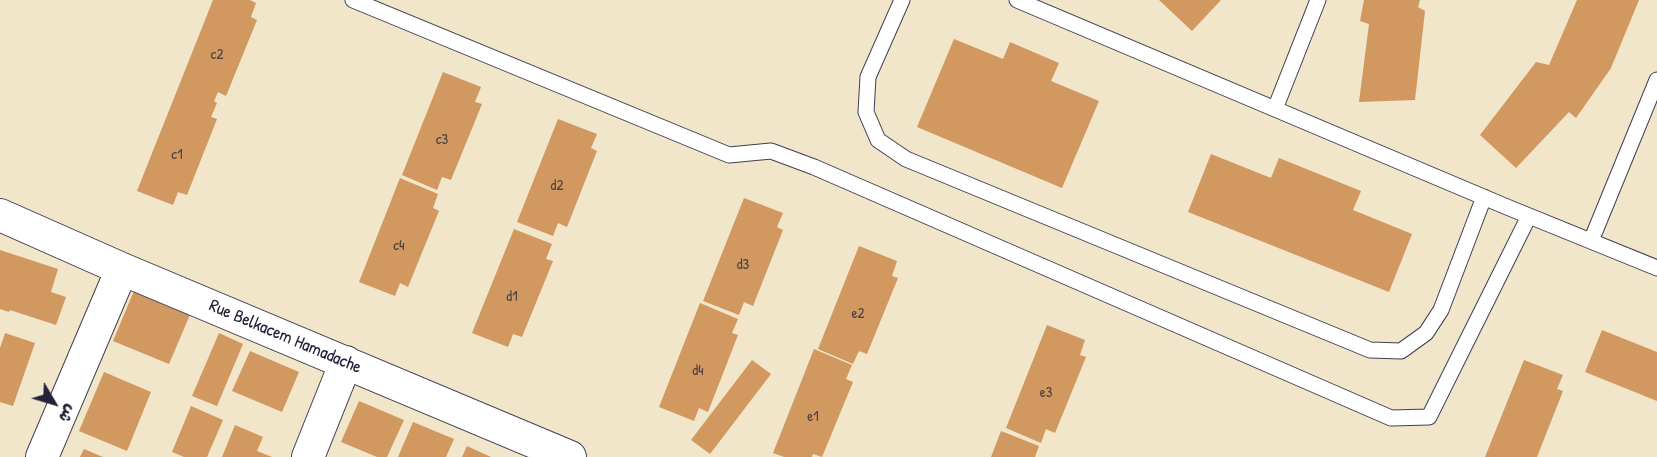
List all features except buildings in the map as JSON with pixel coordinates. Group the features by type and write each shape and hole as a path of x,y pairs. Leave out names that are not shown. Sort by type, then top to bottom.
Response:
{"street":[{"name":"Rue Belkacem Hamadache","path":"0,215 122,269 570,457"},
{"path":"42,457 122,269"},
{"path":"308,457 346,363"}],"lane":[{"path":"353,0 729,155 771,151 814,167 1391,418 1429,417 1529,216"},
{"path":"902,0 868,76 866,112 878,140 906,159 1370,350 1401,351 1426,333 1441,310 1484,197"},
{"path":"1017,0 1657,268"},
{"path":"1275,109 1318,0"},
{"path":"1591,241 1657,80"}]}
